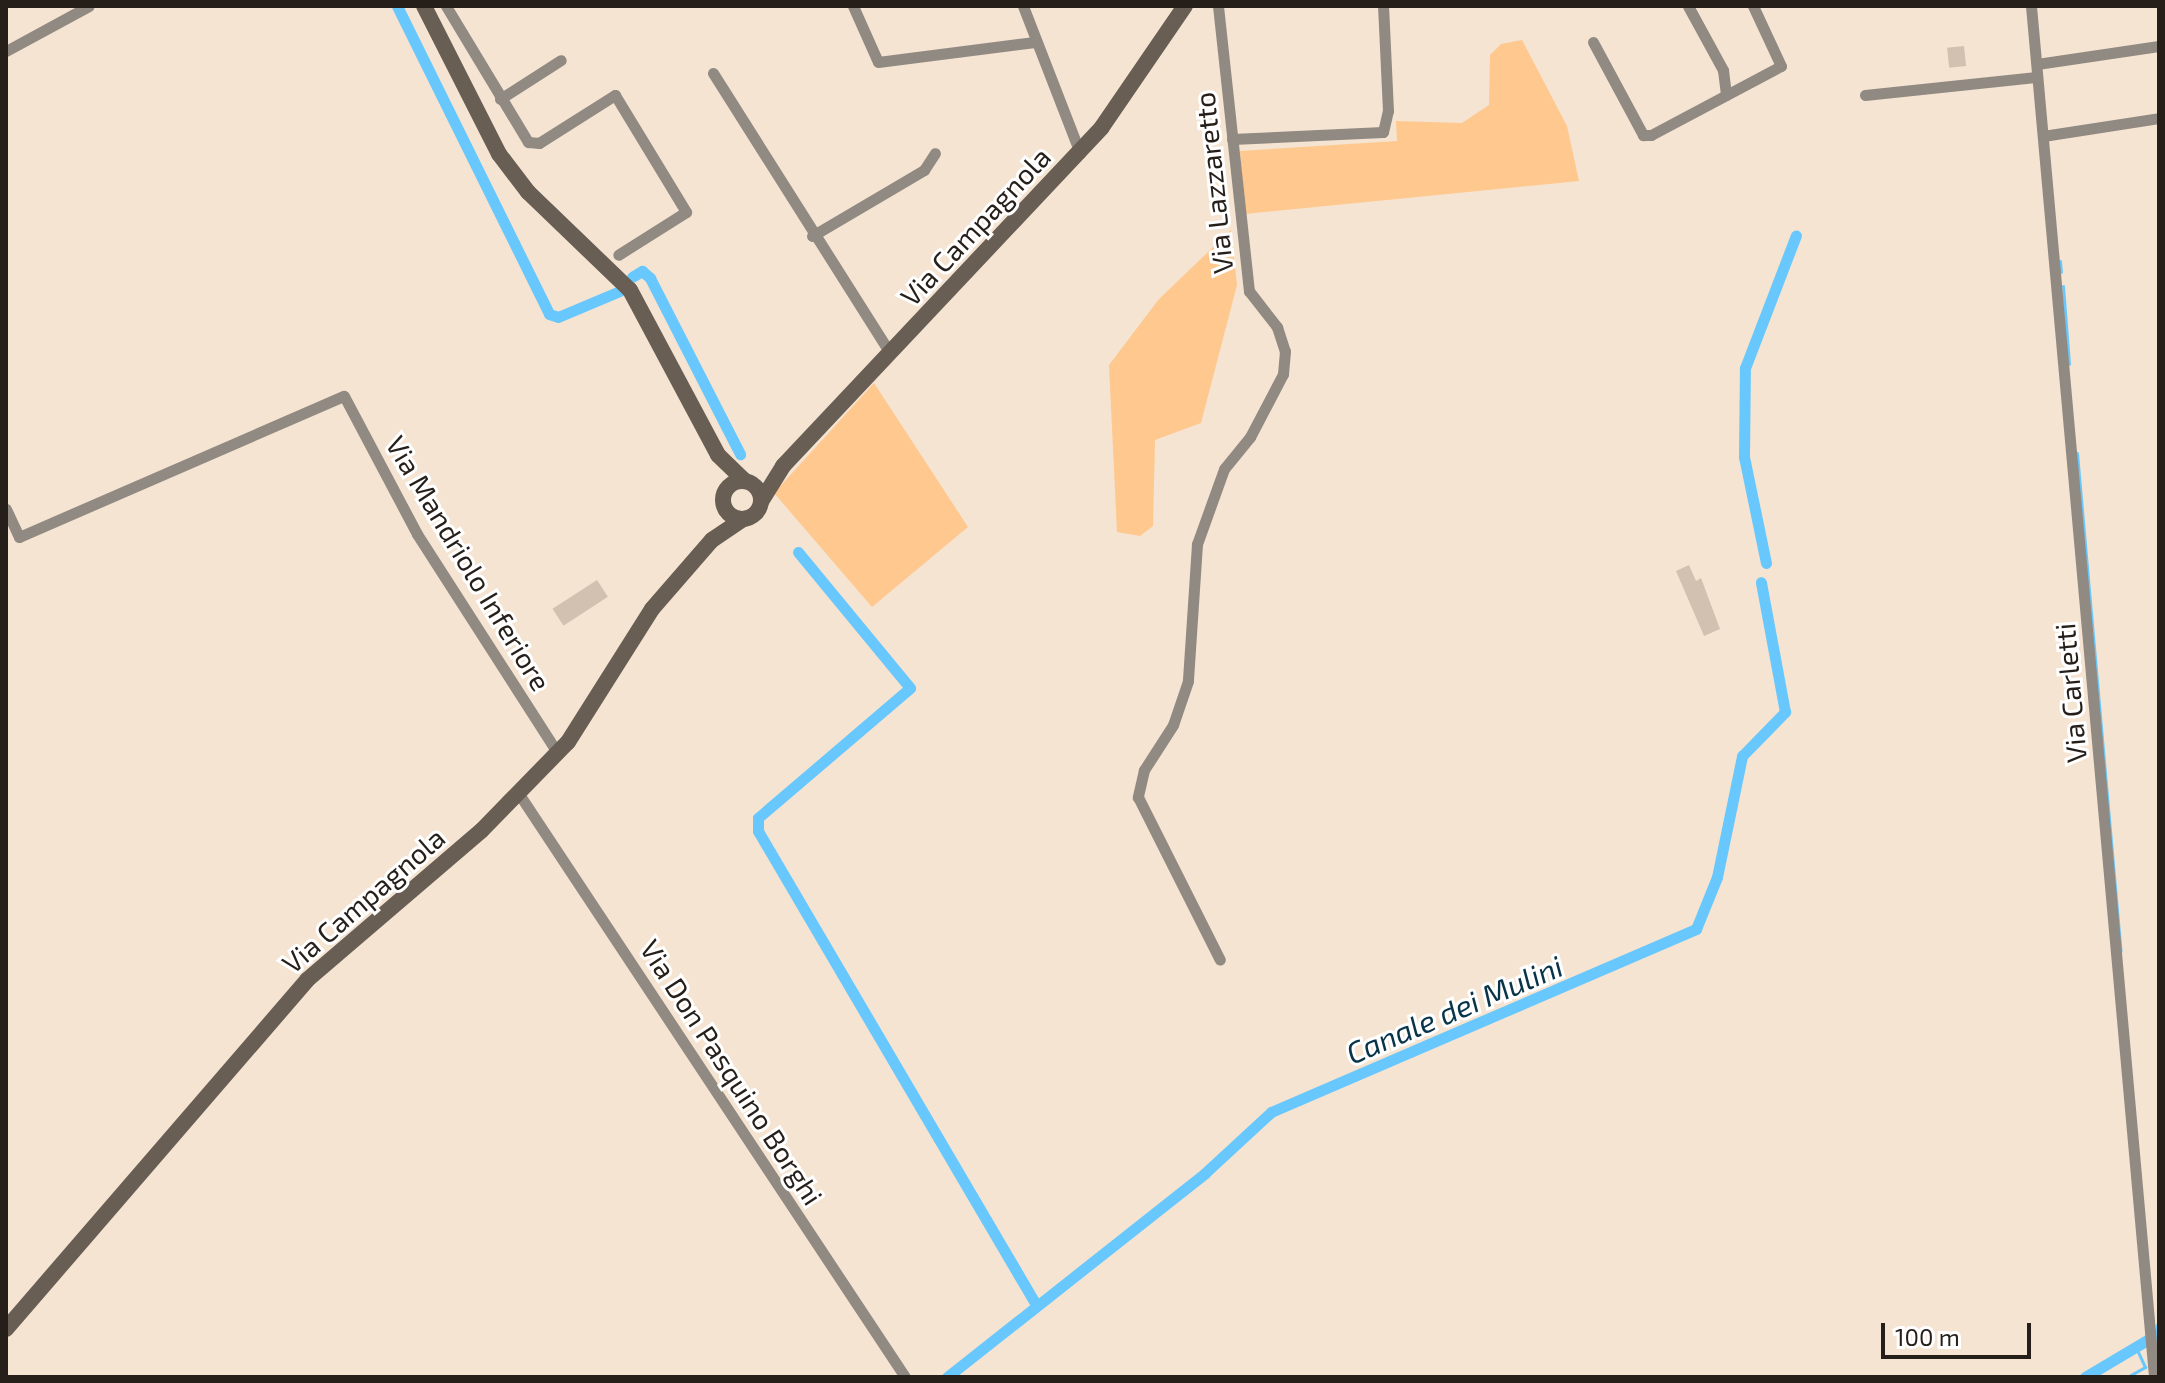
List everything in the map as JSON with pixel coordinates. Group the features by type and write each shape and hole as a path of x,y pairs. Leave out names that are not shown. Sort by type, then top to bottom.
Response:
{"main road":[{"path":"424,6 499,154 528,192 630,290 718,455 725,500 742,520"},
{"name":"Via Campagnola","path":"6,1329 307,980 519,794 557,752 591,713 652,609 712,540 753,516 783,466 1080,153 1185,6"},
{"path":"718,455 748,482 762,500"},
{"name":"Via Campagnola","path":"712,540 725,500 748,482 783,466"}],"street":[{"path":"6,51 89,6"},
{"path":"446,6 528,142 539,143 615,95 686,212 618,255"},
{"path":"853,6 878,62 1035,42"},
{"path":"1023,6 1080,153"},
{"name":"Via Lazzaretto","path":"1218,6 1249,291 1277,327 1285,351 1283,374 1250,437 1224,469 1197,544 1188,681 1173,725 1144,770 1138,797 1220,960"},
{"path":"1232,139 1383,132 1388,111 1383,6"},
{"path":"1688,6 1723,70 1726,95"},
{"path":"1593,42 1643,135 1781,66 1753,6"},
{"name":"Via Carletti","path":"2031,6 2154,1377"},
{"path":"2037,64 2159,46"},
{"path":"500,99 561,60"},
{"path":"713,73 812,236 890,353"},
{"path":"1865,95 2037,77"},
{"path":"2043,136 2159,118"},
{"path":"812,236 924,170 935,153"},
{"name":"Via Mandriolo Inferiore","path":"6,509 19,537 344,396 417,534 557,752"},
{"name":"Via Don Pasquino Borghi","path":"519,794 905,1377"}],"shaded area":[{"path":"1522,40 1567,126 1579,181 1245,214 1240,151 1397,141 1396,121 1462,123 1489,105 1490,55 1501,44"},
{"path":"1231,230 1237,285 1201,423 1155,440 1153,526 1140,536 1117,532 1109,365 1159,299"},
{"path":"874,383 968,527 872,607 774,493"}],"building":[{"path":"1964,46 1966,66 1949,68 1947,48"},
{"path":"1689,565 1696,581 1701,578 1720,629 1704,636 1676,571"},
{"path":"597,580 608,597 563,626 553,609"}],"waterway":[{"path":"397,6 549,314 558,317 620,291"},
{"name":"Canale dei Mulini","path":"1766,563 1744,457 1745,368 1796,235"},
{"path":"2060,261 2061,272"},
{"path":"632,277 642,271 650,278 740,454"},
{"path":"2063,286 2069,364"},
{"path":"2077,453 2121,951"},
{"path":"798,552 910,688 758,818 758,831 1035,1303"},
{"name":"Canale dei Mulini","path":"947,1377 1205,1173 1271,1112 1696,929 1717,877 1742,756 1785,712 1761,582"},
{"path":"2157,1325 2157,1334"},
{"path":"2085,1377 2159,1333"},
{"path":"2127,1377 2145,1367 2136,1348"}]}
